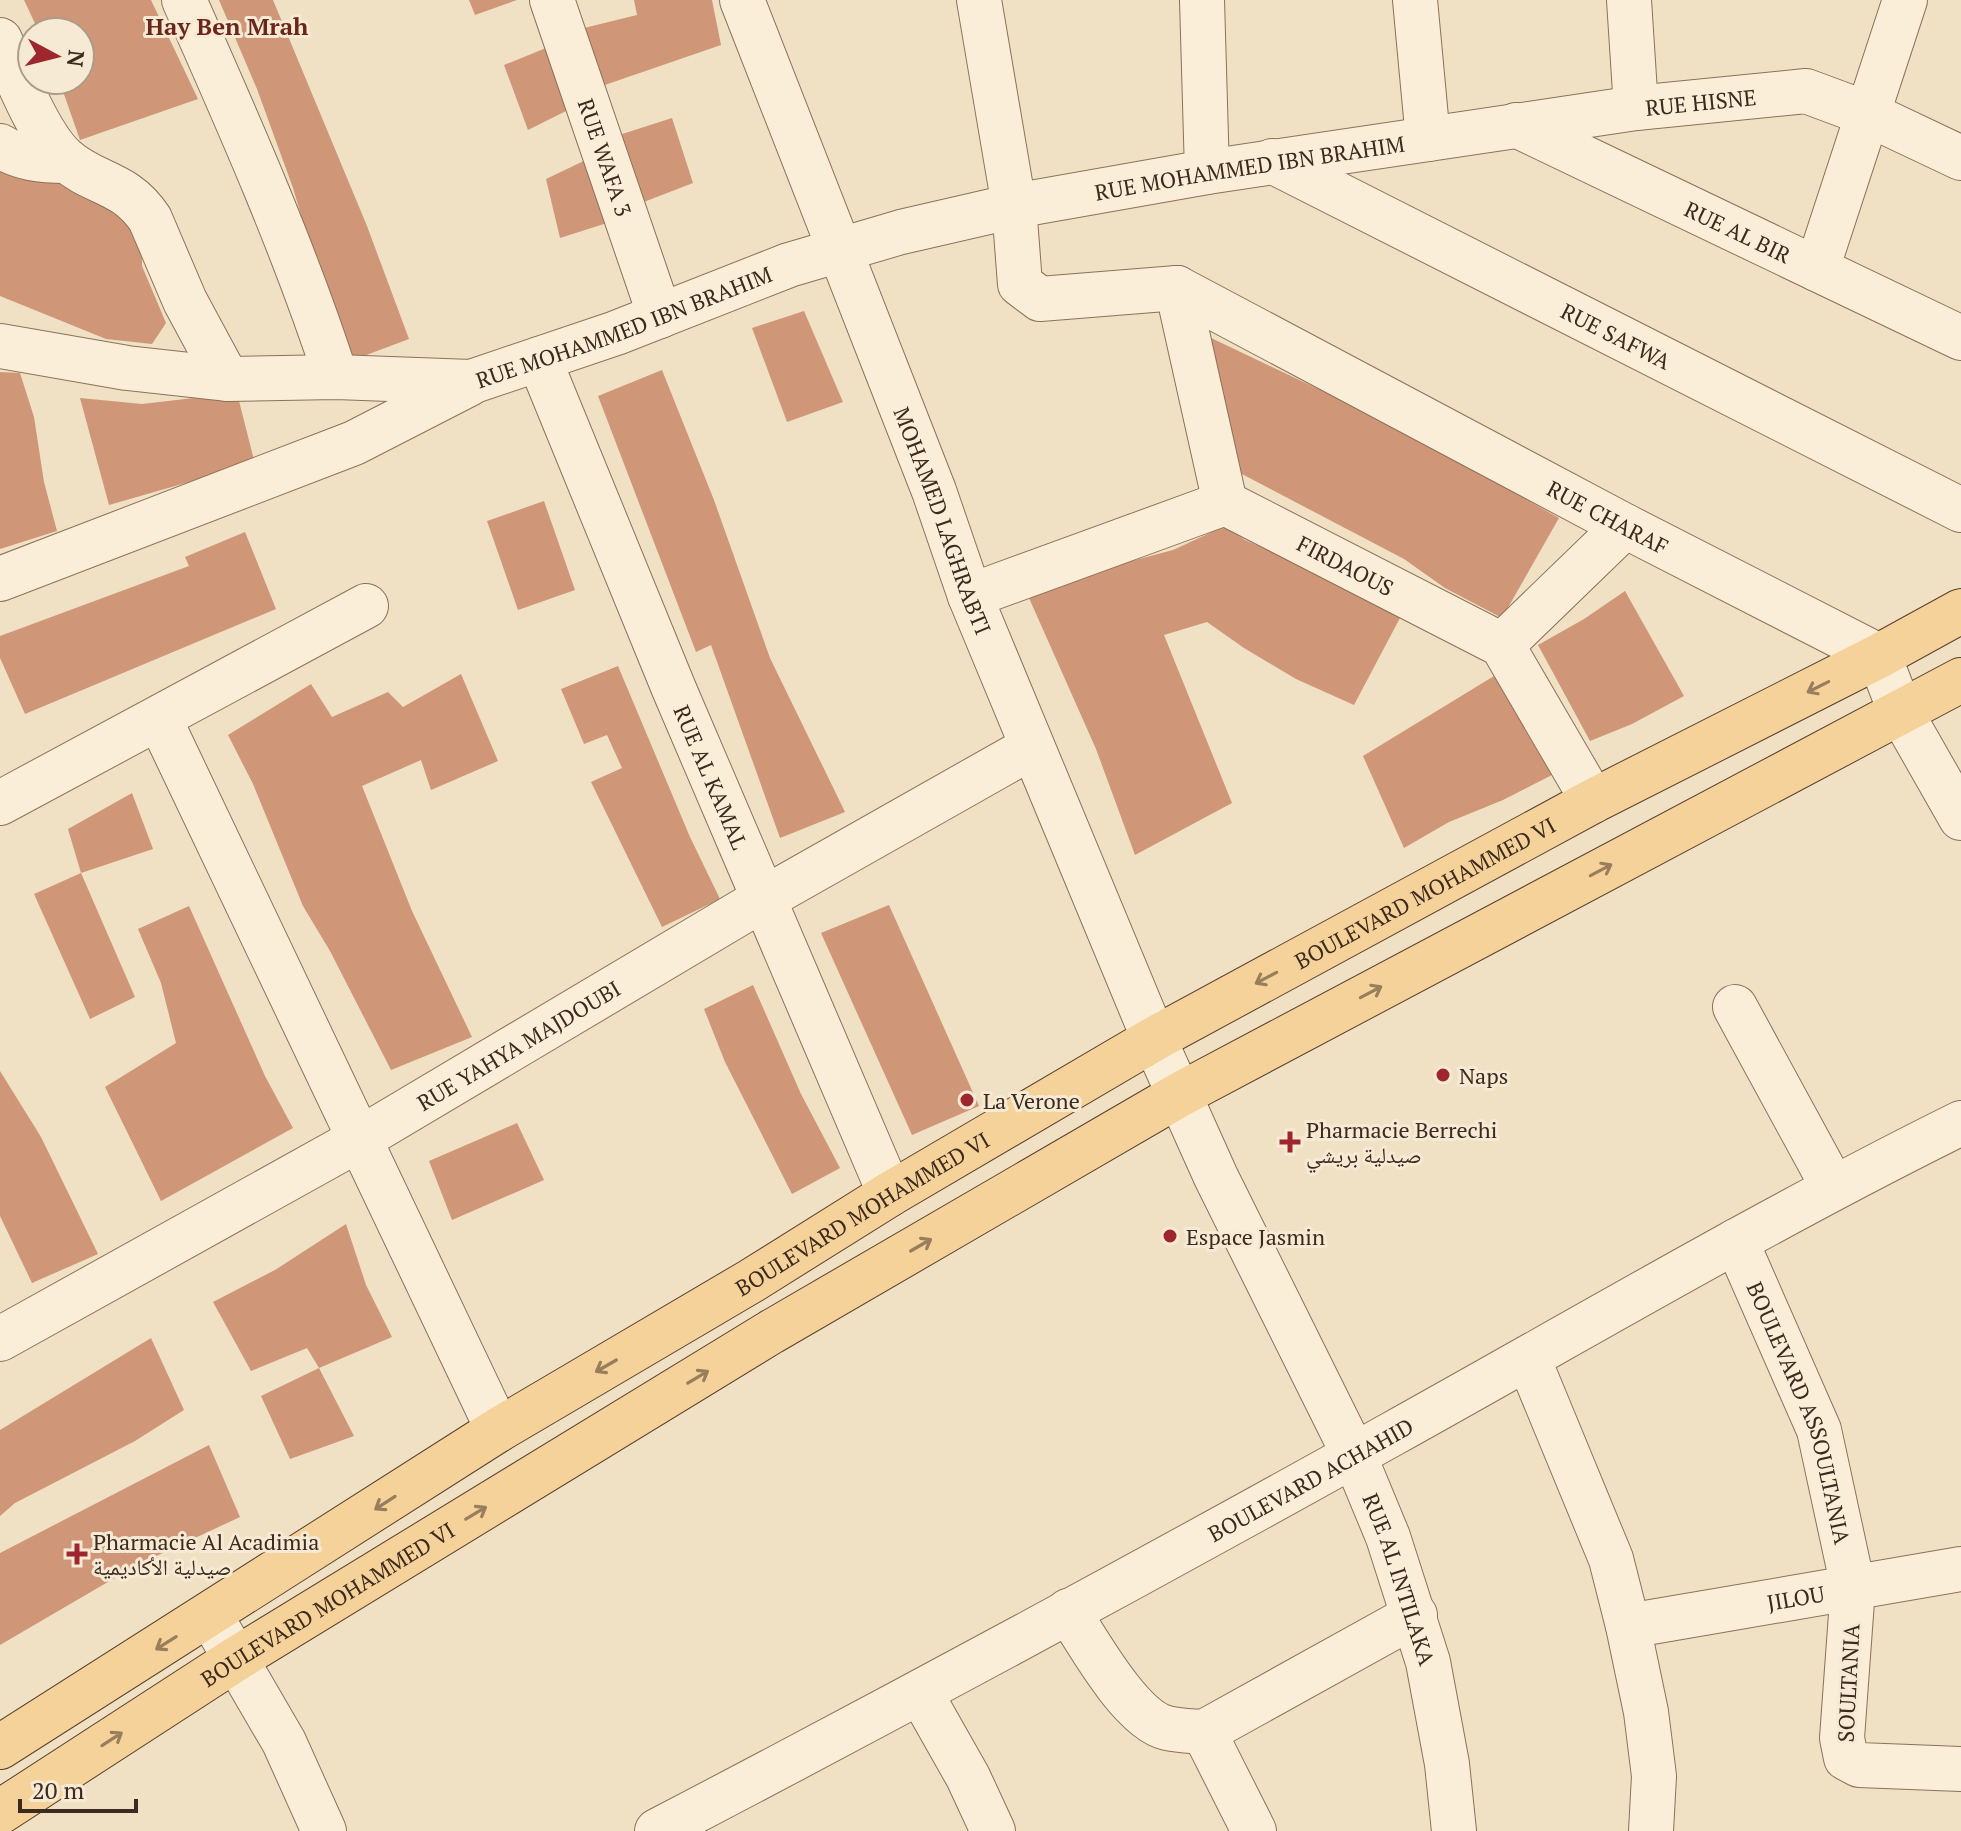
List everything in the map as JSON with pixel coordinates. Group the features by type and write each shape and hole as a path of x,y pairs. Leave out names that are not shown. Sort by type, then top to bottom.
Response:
{"main road":[{"name":"BOULEVARD MOHAMMED VI","path":"0,1747 498,1430 1154,1039 1593,801 1961,611"},
{"name":"BOULEVARD MOHAMMED VI","path":"0,1812 236,1659 771,1332 1179,1095 1961,680"}],"street":[{"path":"184,0 247,142 317,319 336,377"},
{"name":"RUE WAFA 3","path":"552,0 660,316"},
{"name":"MOHAMED LAGHRABTI","path":"742,0 934,491 970,596 1154,1039"},
{"path":"970,596 1225,503 1177,288 1040,299 1020,284 1014,206 979,0"},
{"path":"1202,0 1207,172"},
{"path":"1415,0 1428,139"},
{"path":"1629,0 1636,108"},
{"path":"1817,269 1905,0"},
{"path":"0,40 52,145 66,161 138,200 150,219 208,349 227,379"},
{"name":"RUE HISNE","path":"1428,139 1636,108 1806,91 1868,114 1961,158"},
{"name":"RUE AL BIR","path":"1516,125 1961,338"},
{"name":"RUE MOHAMMED IBN BRAHIM","path":"0,346 127,368 227,379 336,377 471,382 660,316 789,265 901,232 1014,206 1272,161 1428,139"},
{"path":"0,146 22,157 66,161"},
{"name":"RUE SAFWA","path":"1272,161 1961,510"},
{"name":"RUE CHARAF","path":"1177,288 1625,526 1879,656"},
{"name":"RUE AL KAMAL","path":"539,359 674,689 890,1194"},
{"path":"0,579 354,443 471,382"},
{"name":"FIRDAOUS","path":"1225,503 1502,645"},
{"path":"1593,801 1502,645 1625,526"},
{"path":"0,803 366,606"},
{"path":"1879,656 1900,711 1961,818"},
{"path":"159,718 498,1430"},
{"name":"RUE YAHYA MAJDOUBI","path":"4,1326 358,1140 765,898 1032,747"},
{"path":"1735,1007 1833,1187"},
{"name":"RUE AL INTILAKA","path":"1154,1039 1216,1177 1354,1455 1388,1537 1428,1662 1447,1764 1454,1831"},
{"name":"BOULEVARD ACHAHID","path":"657,1831 921,1694 1833,1187 1961,1123"},
{"name":"BOULEVARD ASSOULTANIA","path":"1736,1241 1819,1430 1853,1587"},
{"path":"1528,1358 1611,1559 1646,1712 1654,1776 1651,1831"},
{"name":"JILOU","path":"1628,1626 1961,1569"},
{"name":"SOULTANIA","path":"1853,1587 1842,1738 1846,1758 1859,1765 1961,1769"},
{"path":"1068,1611 1113,1680 1141,1713 1165,1728 1204,1732 1415,1615"},
{"path":"210,1615 284,1742 324,1831"},
{"path":"921,1694 968,1777 993,1831"},
{"path":"1204,1732 1254,1831"}],"building":[{"path":"24,0 151,0 198,99 80,140 65,96 96,96 96,16 32,16"},
{"path":"219,0 273,0 367,226 409,339 345,363 293,188 257,89"},
{"path":"469,0 517,0 475,15"},
{"path":"634,0 712,0 721,45 599,87 580,29 637,15"},
{"path":"546,48 570,109 528,130 504,65"},
{"path":"672,118 693,183 636,205 616,136"},
{"path":"590,158 607,223 560,238 546,179"},
{"path":"0,165 53,182 126,199 142,244 142,266 166,323 152,344 106,339 0,296"},
{"path":"804,311 843,402 787,422 752,328"},
{"path":"1207,336 1396,426 1559,518 1502,618 1445,588 1404,559 1238,472"},
{"path":"662,370 714,500 770,658 845,812 780,838 711,645 696,652 598,396"},
{"path":"0,372 20,373 34,417 44,482 57,531 0,549"},
{"path":"237,393 254,460 109,505 80,398 142,404"},
{"path":"544,501 575,590 518,610 487,521"},
{"path":"1225,526 1245,540 1340,581 1401,616 1354,705 1296,679 1207,622 1164,635 1232,803 1135,855 1096,749 1029,598 1090,572 1173,550"},
{"path":"245,532 276,609 25,714 0,658 0,636 189,566 185,557"},
{"path":"1625,591 1684,696 1632,724 1590,741 1538,645"},
{"path":"618,666 690,837 720,899 662,927 591,782 622,768 607,735 584,744 561,689"},
{"path":"461,674 498,761 431,790 421,760 362,786 412,911 472,1037 391,1070 330,951 303,906 253,784 228,735 311,684 332,717 388,692 403,707"},
{"path":"1494,676 1552,775 1503,800 1449,822 1404,848 1363,756"},
{"path":"132,793 153,849 81,873 68,829"},
{"path":"81,873 135,997 90,1019 34,894"},
{"path":"889,905 979,1106 912,1135 821,933"},
{"path":"189,906 265,1076 293,1128 161,1201 105,1087 176,1043 161,983 138,929"},
{"path":"753,985 801,1094 840,1168 792,1194 725,1062 704,1009"},
{"path":"0,1071 41,1137 98,1254 32,1283 0,1216"},
{"path":"517,1123 544,1180 452,1220 429,1161"},
{"path":"346,1224 366,1285 392,1337 319,1368 307,1348 251,1371 213,1302 275,1270"},
{"path":"151,1338 184,1410 135,1441 15,1503 0,1516 0,1430"},
{"path":"319,1368 354,1436 290,1459 261,1396"},
{"path":"209,1445 240,1517 137,1565 0,1645 0,1553"}],"place":[{"name":"Naps","path":"1443,1075"},
{"name":"La Verone","path":"967,1100"},
{"name":"Pharmacie Berrechi صيدلية بريشي","path":"1290,1142"},
{"name":"Espace Jasmin","path":"1170,1236"},
{"name":"Pharmacie Al Acadimia صيدلية الأكاديمية","path":"77,1554"}],"district":[{"name":"Hay Ben Mrah","path":"227,26"}]}
